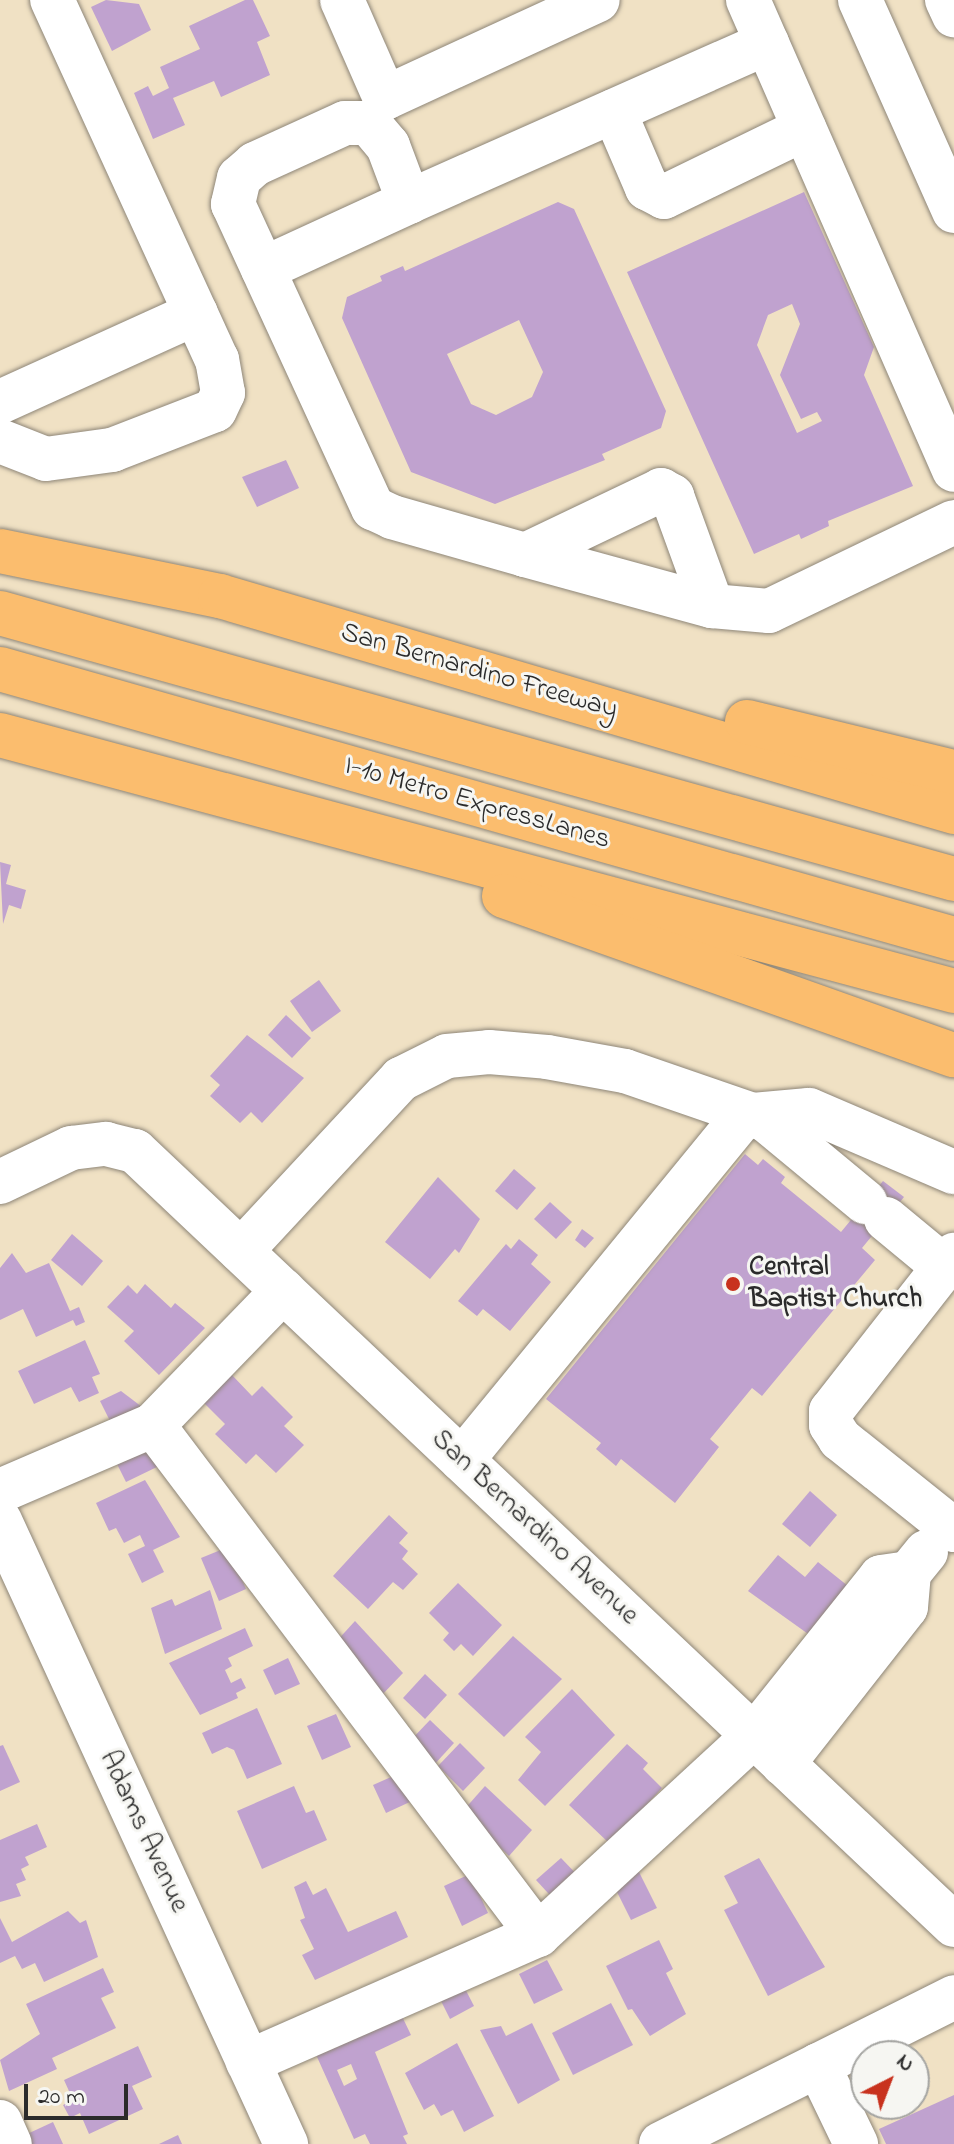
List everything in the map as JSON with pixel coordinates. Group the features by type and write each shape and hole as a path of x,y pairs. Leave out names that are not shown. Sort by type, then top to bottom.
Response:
{"highway":[{"name":"San Bernardino Freeway","path":"0,551 220,596 954,812"},
{"path":"220,596 954,772"},
{"name":"I-10 Metro ExpressLanes","path":"0,613 954,879"},
{"name":"I-10 Metro ExpressLanes","path":"0,669 954,939"},
{"path":"0,735 954,991"},
{"path":"169,778 954,1055"}],"street":[{"path":"0,441 46,459 112,450 215,410 223,393 217,360 52,0"},
{"path":"342,0 409,202"},
{"path":"748,0 954,470"},
{"path":"860,0 954,211"},
{"path":"947,0 954,15"},
{"path":"590,2 377,110 255,164 239,178 233,204 373,508 525,555 712,606 769,611 954,522"},
{"path":"263,269 767,43"},
{"path":"614,111 647,188 664,197 804,129"},
{"path":"0,402 196,313"},
{"path":"525,555 661,490 672,496 712,606"},
{"path":"241,1251 401,1079 447,1056 489,1052 625,1071 766,1120 876,1211 949,1261 831,1411 831,1425 840,1439 950,1527 909,1573 881,1577 768,1750 538,1935 248,2062"},
{"path":"462,1460 722,1138 753,1115 809,1110 954,1172"},
{"name":"San Bernardino Avenue","path":"4,1172 71,1148 106,1144 135,1151 954,1925"},
{"path":"0,1491 153,1425 283,1291"},
{"path":"153,1425 538,1935"},
{"name":"Adams Avenue","path":"0,1521 286,2144"},
{"path":"661,2144 954,1997"},
{"path":"818,2065 856,2144"},
{"path":"0,2122 10,2144"}],"building":[{"path":"106,0 139,4 151,30 112,51 91,7"},
{"path":"245,0 253,0 270,36 257,42 270,75 221,97 214,81 173,98 185,125 153,139 134,93 148,86 153,96 169,88 160,67 200,49 189,26"},
{"path":"804,192 874,347 864,375 913,486 828,521 829,526 801,539 799,534 754,554 627,272","holes":["792,304 800,324 780,375 801,419 817,412 822,421 797,433 757,345 768,315"]},
{"path":"558,202 574,209 666,411 661,428 602,454 605,460 495,504 411,472 342,318 347,297 382,281 380,276 403,266 405,271","holes":["519,320 543,372 532,397 496,415 471,404 447,354"]},
{"path":"286,460 299,488 257,507 242,477"},
{"path":"0,862 11,865 6,884 26,890 21,909 9,905 3,924"},
{"path":"319,980 341,1011 312,1032 290,1001"},
{"path":"286,1015 311,1038 292,1058 268,1035"},
{"path":"247,1035 304,1078 262,1123 251,1112 240,1123 210,1096 220,1085 210,1076"},
{"path":"745,1154 758,1165 763,1159 785,1177 781,1183 841,1232 883,1181 904,1197 862,1248 875,1260 762,1396 752,1388 710,1439 719,1447 675,1503 621,1459 616,1466 596,1449 601,1443 546,1399"},
{"path":"514,1169 536,1188 517,1210 495,1191"},
{"path":"438,1177 480,1219 459,1253 455,1249 430,1279 385,1242"},
{"path":"550,1202 572,1222 556,1239 534,1219"},
{"path":"582,1229 594,1238 585,1248 575,1240"},
{"path":"72,1234 103,1261 82,1286 51,1260"},
{"path":"519,1239 538,1255 531,1264 551,1282 510,1331 483,1309 477,1316 458,1301 506,1244 511,1249"},
{"path":"12,1253 26,1273 49,1263 70,1311 79,1307 85,1322 76,1326 73,1320 36,1337 23,1309 0,1320 0,1268"},
{"path":"145,1284 171,1308 175,1303 205,1328 159,1375 124,1341 134,1331 107,1307 128,1285 137,1294"},
{"path":"85,1340 100,1374 92,1377 99,1393 79,1402 71,1387 34,1404 18,1371"},
{"path":"231,1374 252,1396 262,1386 293,1417 284,1426 304,1445 276,1473 256,1454 246,1464 215,1434 225,1424 204,1403"},
{"path":"121,1391 150,1413 114,1429 100,1401"},
{"path":"146,1440 159,1466 126,1482 113,1456"},
{"path":"145,1480 180,1537 153,1550 164,1572 142,1583 128,1554 145,1546 140,1535 124,1543 116,1528 109,1531 96,1503"},
{"path":"810,1491 837,1515 810,1547 782,1524"},
{"path":"389,1515 408,1533 399,1543 408,1551 402,1559 418,1574 403,1590 393,1582 368,1609 333,1576"},
{"path":"228,1547 246,1589 219,1601 201,1558"},
{"path":"778,1555 805,1577 818,1562 858,1594 811,1636 748,1591"},
{"path":"458,1583 502,1625 473,1656 461,1644 454,1651 443,1640 449,1633 429,1613"},
{"path":"210,1590 222,1629 165,1654 151,1608 172,1599 175,1606"},
{"path":"355,1621 403,1673 379,1698 334,1644"},
{"path":"245,1628 253,1646 228,1658 232,1666 225,1670 231,1683 241,1678 246,1688 236,1693 238,1698 200,1715 169,1663"},
{"path":"513,1636 562,1679 504,1737 458,1694"},
{"path":"288,1658 300,1684 275,1695 263,1670"},
{"path":"425,1674 447,1695 425,1719 403,1698"},
{"path":"572,1689 615,1735 545,1806 518,1780 541,1752 525,1737"},
{"path":"257,1708 282,1764 247,1779 234,1750 227,1747 212,1754 202,1733"},
{"path":"336,1714 351,1747 322,1760 307,1726"},
{"path":"430,1720 454,1743 433,1766 408,1743"},
{"path":"460,1743 485,1768 463,1791 438,1766"},
{"path":"627,1744 648,1763 643,1769 662,1788 610,1844 569,1805"},
{"path":"3,1745 20,1782 0,1791 0,1746"},
{"path":"400,1773 412,1801 386,1813 373,1785"},
{"path":"294,1786 306,1813 314,1810 327,1840 262,1869 237,1811"},
{"path":"485,1786 532,1830 509,1856 462,1812"},
{"path":"37,1824 47,1847 25,1857 29,1865 21,1869 26,1880 16,1884 21,1896 0,1902 0,1840"},
{"path":"561,1858 584,1882 559,1905 536,1880"},
{"path":"759,1858 825,1967 768,1996 724,1910 738,1903 724,1876"},
{"path":"634,1862 657,1908 631,1920 612,1882"},
{"path":"470,1874 488,1913 462,1926 444,1886"},
{"path":"306,1881 313,1895 326,1888 348,1932 396,1911 408,1937 315,1980 302,1955 314,1949 300,1920 305,1918 294,1887"},
{"path":"68,1911 80,1923 86,1920 98,1957 44,1982 35,1963 22,1969 15,1956 0,1963 0,1918 12,1942"},
{"path":"659,1940 673,1969 666,1973 686,2014 650,2036 632,2009 628,2010 606,1966"},
{"path":"547,1960 563,1990 534,2004 519,1974"},
{"path":"103,1968 114,1992 101,1998 116,2028 52,2058 57,2069 9,2091 0,2060 40,2034 26,2004"},
{"path":"460,1979 474,2006 450,2019 436,1991"},
{"path":"611,2003 633,2045 573,2075 552,2033"},
{"path":"398,2008 411,2035 375,2052 408,2134 403,2136 407,2144 370,2144 365,2134 354,2139 313,2048","holes":["351,2064 357,2079 344,2086 337,2070"]},
{"path":"532,2023 560,2080 518,2104 480,2030 501,2026 506,2036"},
{"path":"457,2043 494,2116 464,2132 453,2110 441,2116 434,2104 424,2110 405,2073"},
{"path":"138,2046 152,2077 132,2086 143,2109 89,2134 80,2113 70,2118 63,2105 73,2100 64,2080"},
{"path":"954,2095 954,2144 886,2144 879,2129 899,2120 930,2120 930,2106"},
{"path":"53,2122 63,2144 29,2144 25,2135"},
{"path":"178,2135 182,2144 159,2144"}],"place":[{"name":"Central Baptist Church","path":"733,1284"}]}
